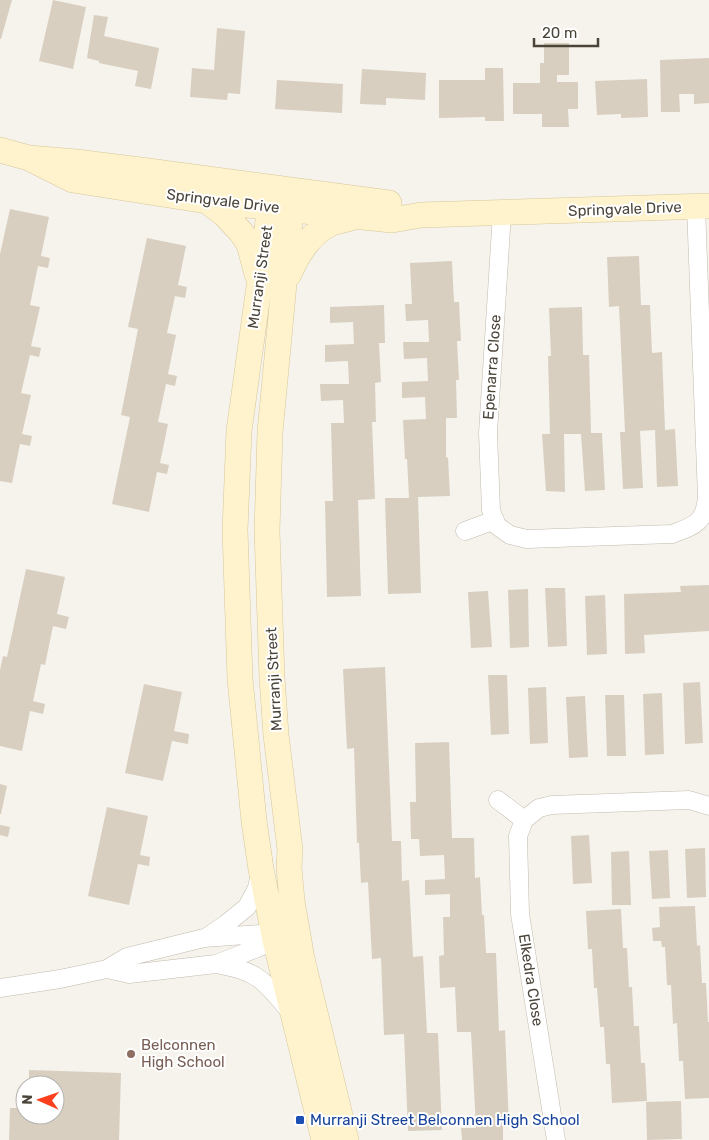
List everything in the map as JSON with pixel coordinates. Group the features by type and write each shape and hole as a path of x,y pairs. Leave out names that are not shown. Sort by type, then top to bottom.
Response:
{"street":[{"name":"Springvale Drive","path":"0,150 30,158 121,168 356,217 392,220 421,215 703,207"},
{"name":"Springvale Drive","path":"30,158 73,180 207,201 392,204 421,215"},
{"path":"207,201 224,214 241,232 249,244 259,284"},
{"name":"Murranji Street","path":"281,202 259,284 239,431 235,530 240,679 254,821 261,870 275,940 324,1140"},
{"name":"Murranji Street","path":"281,202 284,285 270,432 267,531 272,678 276,735 290,849 289,868 292,901 302,959 346,1140"},
{"path":"465,531 494,520 496,525 510,535 527,540 672,534 691,527 707,514 703,207"},
{"name":"Epenarra Close","path":"494,520 491,510 488,433 502,212"},
{"path":"284,285 294,262 314,235 331,224 356,217"},
{"path":"498,800 524,820 539,808 552,805 690,800 709,806"},
{"name":"Elkedra Close","path":"524,820 518,836 520,914 556,1140"},
{"path":"204,938 226,924 247,907 257,888 261,870"},
{"path":"107,969 129,974 216,964 275,940 287,920 292,901"},
{"path":"0,988 60,979 107,969 127,957 204,938 261,934 275,940 302,959"},
{"path":"216,964 238,968 258,978 282,1001 293,1015"}],"building":[{"path":"0,0 12,0 1,39 0,39"},
{"path":"53,0 86,7 73,69 39,61"},
{"path":"94,15 108,17 104,36 159,48 151,89 135,86 138,71 99,63 99,61 87,58"},
{"path":"217,28 245,31 240,94 228,93 227,100 190,97 192,68 214,70"},
{"path":"544,43 569,43 569,75 557,75 557,82 578,82 578,109 568,109 569,127 542,127 542,114 513,114 513,83 540,83 540,63 544,63"},
{"path":"709,58 709,103 694,104 694,94 679,94 680,112 661,112 660,60"},
{"path":"485,68 503,68 504,121 485,121 485,117 439,118 439,80 485,80"},
{"path":"362,69 426,73 425,100 386,98 386,105 360,104"},
{"path":"647,79 648,117 621,118 621,114 597,115 595,81"},
{"path":"277,80 343,84 342,113 275,109"},
{"path":"10,209 49,217 41,256 50,258 48,268 38,266 30,305 40,307 31,346 41,348 39,357 30,355 21,393 31,395 22,434 32,436 30,446 20,444 12,483 0,481 0,254"},
{"path":"147,238 186,246 178,285 187,287 185,298 175,296 167,333 176,335 168,374 177,376 175,386 166,384 158,422 168,424 160,463 169,465 167,474 157,472 149,512 112,504 130,417 121,415 138,329 128,327"},
{"path":"639,256 641,305 650,305 652,353 662,352 665,430 675,429 678,486 657,487 655,430 640,431 643,488 623,489 620,432 625,432 619,306 609,307 607,257"},
{"path":"452,261 454,302 459,302 461,341 457,341 459,380 456,380 457,418 446,418 446,458 448,457 450,496 418,497 421,593 388,594 385,498 409,498 403,420 426,419 425,397 402,398 402,382 428,381 427,358 404,359 403,342 429,342 428,320 406,321 405,304 412,304 410,263"},
{"path":"384,305 385,343 379,343 381,382 375,383 376,422 372,422 375,499 358,500 361,596 327,597 325,501 333,501 331,423 344,423 343,400 321,401 320,384 349,384 348,361 325,362 325,345 354,344 353,322 330,323 330,307"},
{"path":"582,307 583,355 589,355 591,433 602,433 605,490 585,491 581,434 564,434 565,492 546,491 542,434 550,434 548,356 551,356 549,308"},
{"path":"26,569 65,577 57,614 69,617 66,629 53,626 45,665 41,664 33,701 45,704 43,714 30,711 22,751 0,746 0,670 3,656 7,657"},
{"path":"709,585 709,631 644,635 645,653 625,654 624,594 681,592 680,586"},
{"path":"545,588 565,588 567,646 548,647"},
{"path":"528,589 529,647 510,648 508,590"},
{"path":"488,591 492,647 471,648 468,592"},
{"path":"605,595 607,654 587,655 585,596"},
{"path":"385,667 392,841 401,841 402,881 409,880 413,957 423,956 427,1033 438,1033 442,1130 408,1131 404,1034 384,1035 381,958 372,959 368,882 361,883 359,843 357,843 354,748 347,749 343,669"},
{"path":"488,675 507,675 509,734 491,735"},
{"path":"700,682 703,743 685,744 683,683"},
{"path":"144,684 182,692 174,731 189,734 188,744 172,741 163,781 125,773"},
{"path":"546,687 548,743 530,744 528,688"},
{"path":"662,693 664,754 645,755 643,694"},
{"path":"605,695 624,695 626,756 607,756"},
{"path":"585,696 588,757 569,758 566,697"},
{"path":"449,742 452,838 474,838 475,878 480,877 486,953 496,953 499,1031 505,1030 509,1127 503,1127 503,1140 462,1140 461,1128 476,1128 471,1032 457,1032 455,987 440,988 439,956 444,955 443,917 450,917 450,894 425,895 425,880 445,879 444,855 420,856 419,839 411,839 410,802 416,802 415,743"},
{"path":"0,784 7,786 1,814 0,814"},
{"path":"107,807 148,816 140,855 150,857 149,866 138,864 129,905 88,896"},
{"path":"0,825 10,827 8,837 0,835"},
{"path":"589,835 592,883 573,884 571,836"},
{"path":"705,848 706,897 687,898 685,849"},
{"path":"668,850 670,898 652,899 649,851"},
{"path":"629,851 631,905 612,905 611,852"},
{"path":"695,906 697,946 700,945 702,983 706,983 709,1022 709,1098 685,1099 683,1061 679,1061 677,1023 673,1024 671,985 667,985 665,947 662,947 661,941 653,941 652,928 660,927 659,907"},
{"path":"621,909 623,948 627,948 634,1026 639,1026 641,1063 645,1063 647,1101 612,1103 610,1064 606,1064 604,1027 600,1027 597,988 594,988 592,949 588,949 586,911"},
{"path":"29,1070 121,1073 119,1140 9,1140 10,1108 15,1108 15,1125 65,1125 65,1075 29,1075"},
{"path":"681,1101 682,1139 647,1140 646,1102"}],"place":[{"name":"Belconnen High School","path":"131,1054"},
{"name":"Murranji Street Belconnen High School","path":"300,1120"}]}
